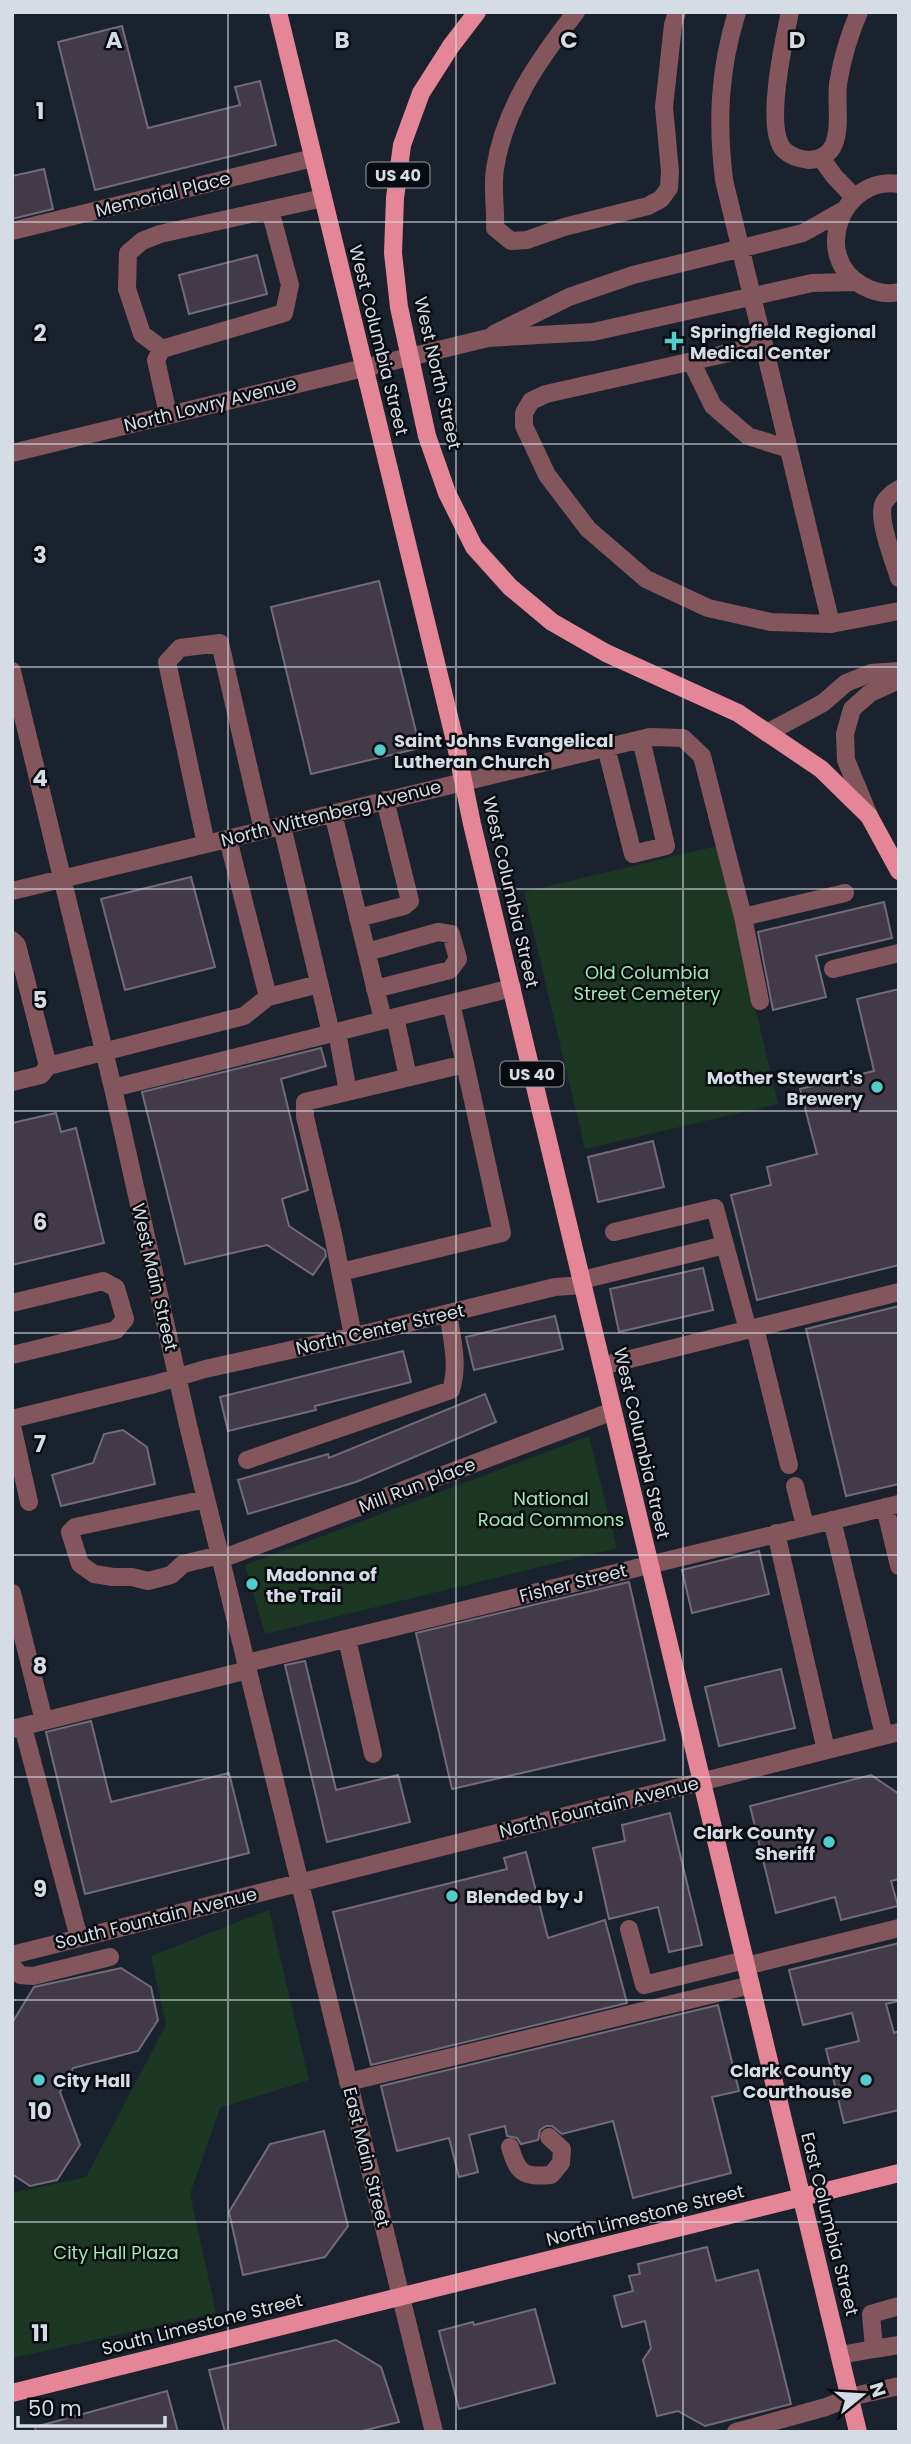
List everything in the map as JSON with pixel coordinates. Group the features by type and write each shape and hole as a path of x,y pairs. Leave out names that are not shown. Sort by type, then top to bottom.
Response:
{"main road":[{"name":"West Columbia Street","path":"278,12 702,1781"},
{"name":"West North Street","path":"477,12 421,93 402,145 395,198 393,253 409,358 427,436 447,493 474,547 510,587 563,628 606,653 738,713 821,769 869,816 899,872"},
{"name":"East Columbia Street","path":"702,1781 859,2432"},
{"name":"North Limestone Street","path":"401,2297 899,2173"},
{"name":"South Limestone Street","path":"12,2393 401,2297"}],"street":[{"path":"576,12 547,49 525,84 501,140 494,172 495,228 511,241 527,240 564,227 648,206 662,199 669,188 664,107 673,25 677,12"},
{"path":"737,12 729,38 720,92 720,144 724,180 831,624"},
{"path":"790,12 775,87 778,135 782,149 794,157 809,160 821,158 835,142 838,85 848,38 859,12"},
{"name":"Memorial Place","path":"12,231 313,158"},
{"path":"821,158 854,197"},
{"path":"488,338 581,293 633,275 803,233 842,211 854,197 871,187 899,184"},
{"path":"162,349 142,334 127,289 128,253 142,241 160,234 323,198"},
{"path":"168,414 156,360 162,349 284,313 290,285 270,210"},
{"path":"842,211 836,229 836,250 844,268 856,282 873,291 899,292"},
{"path":"488,338 593,332 811,283 856,282"},
{"name":"North Lowry Avenue","path":"12,453 488,338"},
{"path":"764,345 546,394 531,401 524,413 524,426 547,475 588,529 646,579 708,608 771,622 831,624 899,611"},
{"path":"691,361 713,406 748,436 789,449"},
{"path":"899,489 883,504 882,519 895,549 899,578"},
{"path":"206,844 167,662 180,648 220,643 263,830"},
{"name":"West Main Street","path":"12,671 113,1087 177,1378 300,1882"},
{"path":"767,733 822,703 846,682 871,673 899,671"},
{"path":"869,816 846,760 845,734 852,709 870,693 899,680"},
{"path":"606,747 633,854 666,846 645,738"},
{"name":"North Wittenberg Avenue","path":"12,891 645,738 683,738 702,756 743,917 760,1001"},
{"path":"358,918 404,906 410,901 386,800"},
{"path":"333,813 375,989 389,1018 408,1077"},
{"path":"282,826 319,984 348,1092"},
{"path":"228,839 268,997"},
{"path":"743,917 845,893"},
{"path":"367,952 438,932 451,934 458,959 450,970 375,989"},
{"path":"12,940 17,945 48,1066"},
{"path":"833,969 899,953"},
{"path":"12,1083 41,1075 48,1066 244,1016 268,997 319,984"},
{"path":"113,1087 512,988"},
{"path":"341,1272 502,1233 451,1003"},
{"path":"353,1336 341,1272 304,1117 305,1102 466,1064"},
{"path":"614,1232 715,1208 789,1465"},
{"name":"North Center Street","path":"12,1419 555,1287 582,1283 725,1245"},
{"path":"12,1303 103,1281 116,1288 125,1319 116,1330 12,1355"},
{"path":"602,1366 899,1292"},
{"path":"247,1460 451,1390 455,1377 448,1313"},
{"name":"Mill Run place","path":"206,1499 75,1527 70,1532 80,1564 94,1574 113,1577 132,1577 148,1581 171,1575 183,1564 220,1557 613,1411"},
{"path":"12,1426 29,1502"},
{"path":"795,1486 805,1526"},
{"path":"892,1505 899,1566"},
{"name":"Fisher Street","path":"18,1728 347,1639 892,1505"},
{"path":"832,1520 891,1734"},
{"path":"776,1533 826,1750"},
{"path":"12,1593 44,1721"},
{"path":"347,1639 373,1754"},
{"path":"18,1728 79,1938"},
{"name":"North Fountain Avenue","path":"300,1882 891,1734"},
{"name":"South Fountain Avenue","path":"12,1955 300,1882"},
{"name":"East Main Street","path":"300,1882 434,2432"},
{"path":"629,1929 643,1985 899,1928"},
{"path":"12,1966 20,1975 33,1976 110,1957"},
{"path":"348,2082 751,1985"},
{"path":"510,2147 516,2166 529,2176 551,2175 561,2163 562,2149 550,2137"},
{"path":"874,2348 871,2314 899,2306"},
{"path":"840,2356 899,2345"},
{"path":"736,2432 826,2407 850,2397 899,2386"}],"green space":[{"name":"Old Columbia Street Cemetery","path":"717,846 778,1104 585,1149 524,892"},
{"name":"National Road Commons","path":"589,1436 617,1548 265,1634 245,1565"},
{"name":"City Hall Plaza","path":"269,1910 309,2080 220,2108 190,2194 216,2313 13,2358 12,2193 86,2177 166,2025 151,1956"}],"building":[{"path":"122,26 148,128 240,105 235,87 260,81 276,145 95,190 58,42"},
{"path":"44,169 53,209 12,219 12,176"},
{"path":"257,255 267,294 189,314 179,275"},
{"path":"379,581 420,748 311,774 271,607"},
{"path":"191,877 215,967 125,990 101,899"},
{"path":"884,902 892,938 816,956 826,997 773,1010 758,932"},
{"path":"899,989 899,1265 757,1300 731,1195 771,1185 767,1167 817,1154 800,1089 874,1071 857,999"},
{"path":"321,1048 326,1066 281,1079 308,1190 282,1199 289,1226 325,1250 326,1256 313,1275 267,1245 185,1264 142,1092"},
{"path":"56,1113 61,1132 76,1128 104,1243 12,1265 12,1123"},
{"path":"653,1141 664,1187 598,1202 588,1157"},
{"path":"703,1268 713,1310 619,1332 610,1289"},
{"path":"899,1306 899,1484 846,1496 806,1329"},
{"path":"555,1316 563,1349 474,1370 466,1337"},
{"path":"403,1351 411,1382 315,1406 316,1410 228,1431 220,1397"},
{"path":"485,1394 496,1422 356,1482 248,1514 238,1480 328,1454 329,1458"},
{"path":"123,1430 147,1447 155,1484 61,1506 52,1475 93,1463 104,1434"},
{"path":"759,1551 769,1594 692,1613 682,1570"},
{"path":"629,1582 665,1740 452,1789 416,1633"},
{"path":"305,1661 336,1790 398,1775 410,1822 327,1842 285,1665"},
{"path":"781,1669 795,1728 719,1746 705,1687"},
{"path":"91,1721 111,1802 229,1773 249,1853 85,1894 46,1732"},
{"name":"Clark County Sheriff","path":"871,1775 899,1794 899,1879 891,1881 898,1906 841,1920 835,1897 776,1913 750,1806"},
{"path":"670,1813 702,1945 669,1952 658,1907 609,1919 593,1848 625,1841 622,1825"},
{"path":"526,1852 548,1938 605,1920 627,2003 371,2065 333,1912 507,1869 504,1858"},
{"path":"899,1943 899,2001 886,2004 894,2033 899,2031 899,2110 844,2123 826,2049 859,2041 852,2013 803,2025 789,1970"},
{"name":"City Hall","path":"121,1968 151,1987 158,2020 138,2051 73,2068 60,2092 80,2145 57,2180 30,2186 12,2174 12,2023 34,1987"},
{"path":"718,2005 739,2091 712,2097 731,2173 633,2198 613,2121 562,2134 552,2126 546,2126 540,2130 538,2140 521,2144 517,2138 507,2136 505,2126 469,2135 478,2172 459,2177 449,2138 397,2151 381,2086"},
{"path":"324,2131 348,2226 325,2257 243,2275 229,2212 270,2144"},
{"path":"707,2247 716,2281 758,2270 791,2404 705,2426 678,2411 657,2416 643,2360 651,2348 645,2321 622,2327 614,2296 633,2291 629,2276 640,2274 638,2264"},
{"path":"535,2309 555,2383 459,2409 439,2331"},
{"path":"336,2340 381,2367 399,2422 358,2432 225,2432 209,2370"},
{"path":"167,2391 178,2432 36,2432 35,2427"}],"place":[{"name":"Springfield Regional Medical Center","path":"674,341"},
{"name":"Saint Johns Evangelical Lutheran Church","path":"380,750"},
{"name":"Mother Stewart's Brewery","path":"877,1087"},
{"name":"Madonna of the Trail","path":"252,1584"},
{"name":"Clark County Sheriff","path":"829,1842"},
{"name":"Blended by J","path":"452,1896"},
{"name":"City Hall","path":"39,2080"},
{"name":"Clark County Courthouse","path":"866,2080"}]}
